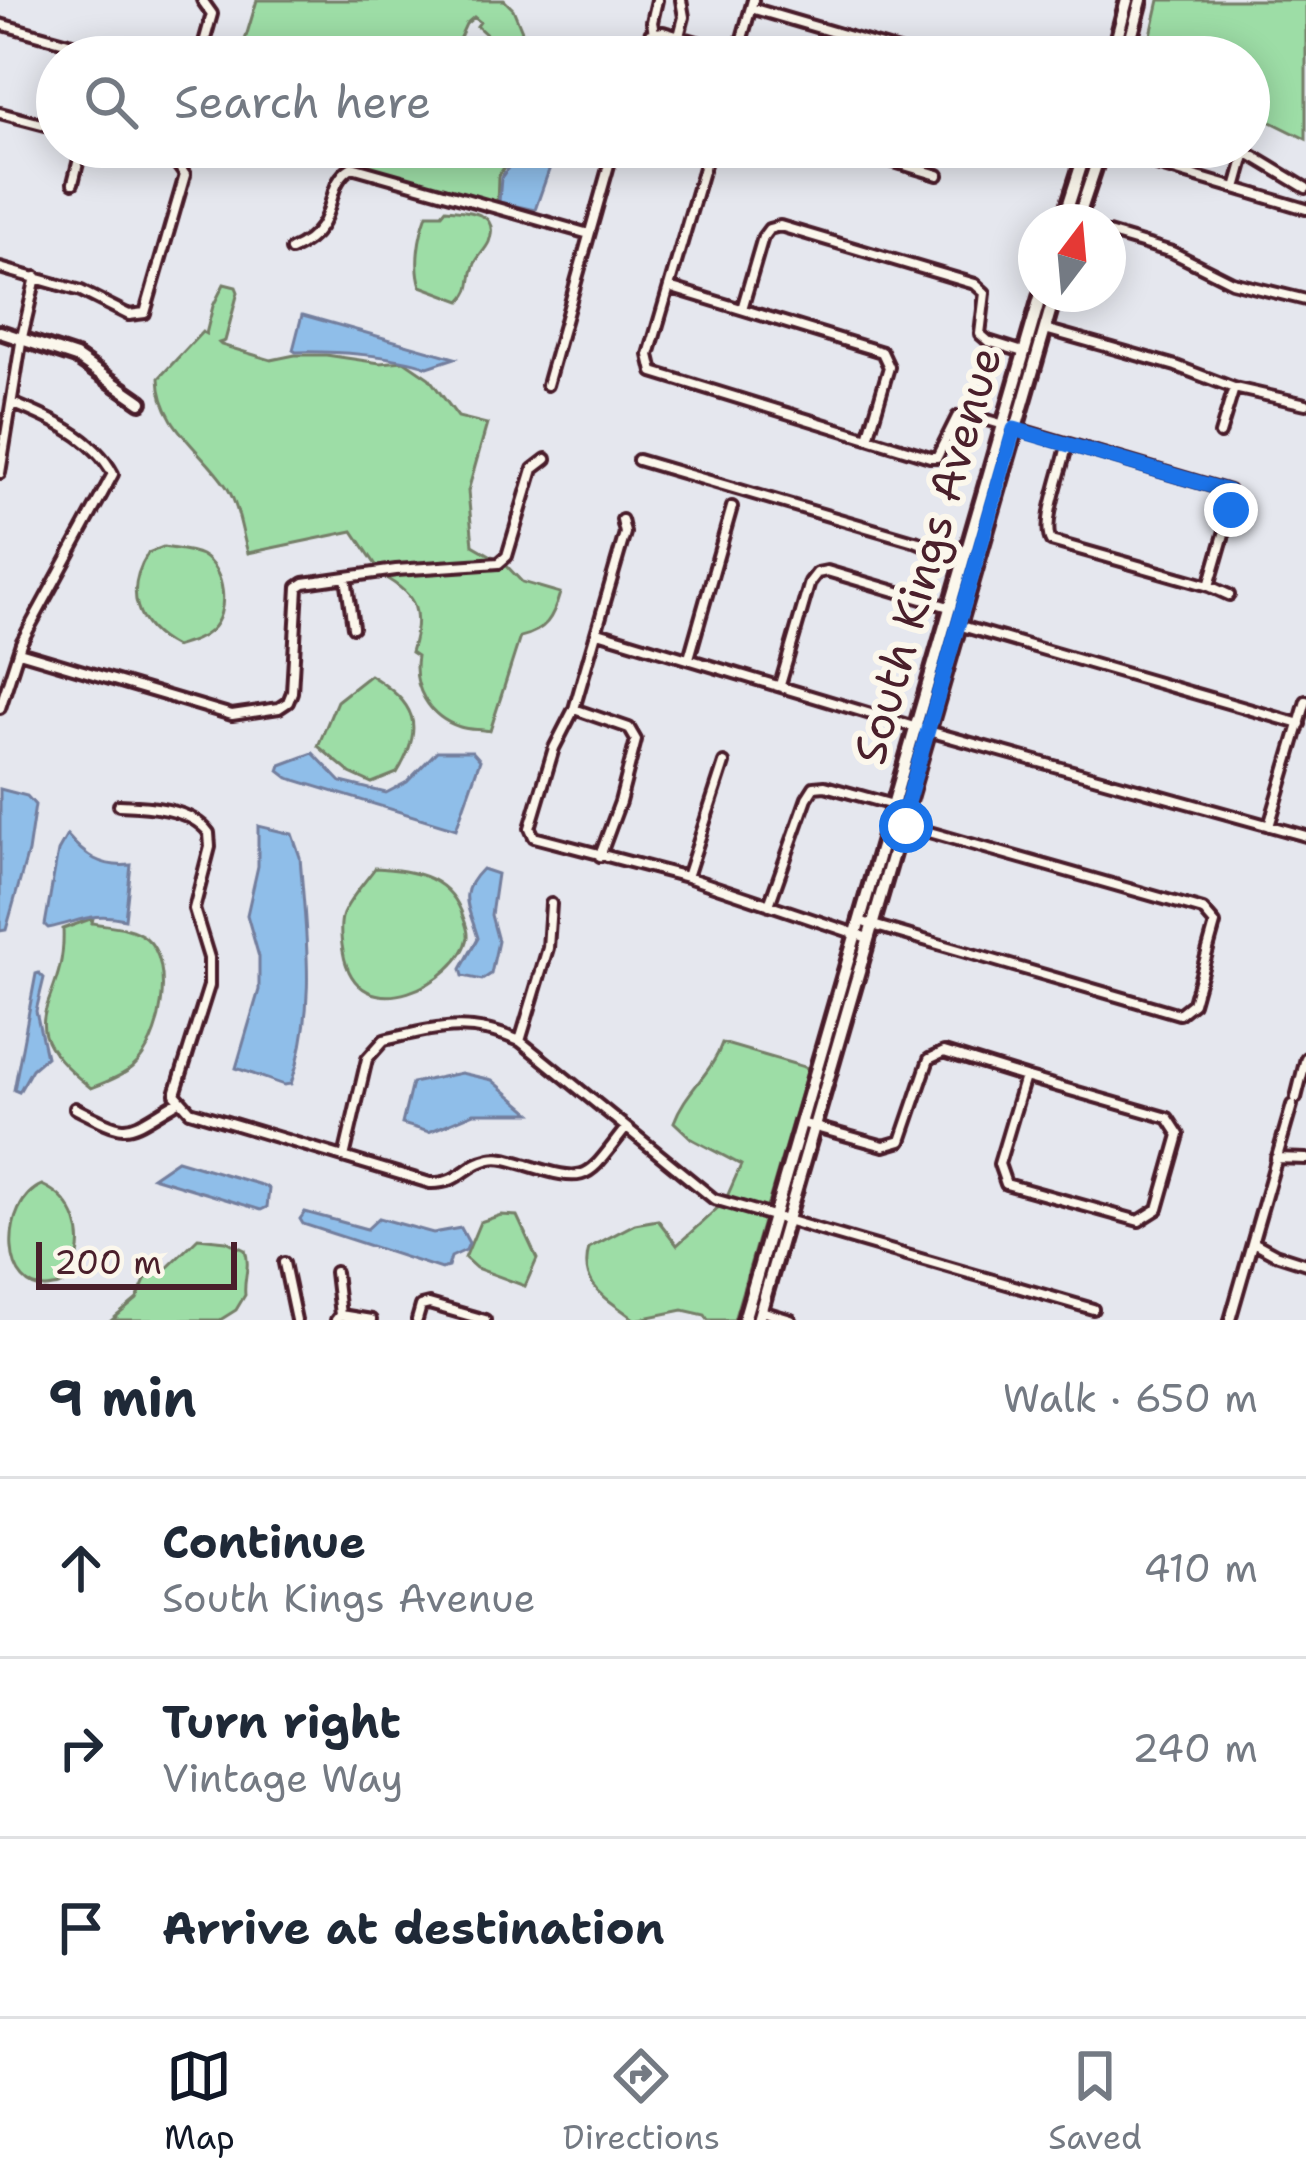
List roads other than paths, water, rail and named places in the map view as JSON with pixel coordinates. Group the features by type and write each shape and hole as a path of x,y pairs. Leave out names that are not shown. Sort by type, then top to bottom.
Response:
{"main road":[{"path":"1118,36 1127,0"},
{"path":"1132,36 1141,0"},
{"path":"1073,204 1082,168"},
{"path":"1077,204 1093,168"},
{"name":"South Kings Avenue","path":"866,922 892,805 958,625 1035,312"},
{"name":"South Kings Avenue","path":"744,1320 780,1219 861,937 901,824 963,556 1050,312"},
{"path":"0,332 86,362 141,403"},
{"name":"South Kings Avenue","path":"759,1316 780,1219"}],"street":[{"path":"202,0 212,14 206,36"},
{"path":"654,33 658,1"},
{"path":"650,36 679,36 679,1"},
{"path":"743,36 752,4 853,36"},
{"path":"0,24 43,36"},
{"path":"0,112 36,122"},
{"path":"1270,166 1306,188"},
{"path":"73,183 77,168"},
{"path":"0,268 81,291 129,315 145,313 185,175 180,168"},
{"path":"291,250 313,241 325,224 340,177 350,168"},
{"path":"359,168 589,234"},
{"path":"547,385 608,168"},
{"path":"704,168 650,355 653,372 938,457 957,418 970,415 1228,491 1231,510 1209,586"},
{"path":"914,168 938,175"},
{"path":"1165,168 1306,209"},
{"path":"1236,188 1242,168"},
{"path":"742,309 763,237 780,226 975,284 986,293 980,334 1023,352"},
{"path":"1126,238 1172,252 1232,282 1306,300"},
{"path":"0,473 36,277"},
{"path":"669,287 881,352 889,368 868,438"},
{"path":"1045,328 1234,388 1306,404"},
{"path":"1220,434 1234,388"},
{"path":"0,708 19,652 113,474 104,459 67,429 12,403"},
{"path":"1067,445 1063,475 1046,524 1051,541 1209,586 1229,596"},
{"path":"19,652 232,715 279,708 292,692 298,587 346,577 499,563 507,556 533,469 546,459"},
{"path":"638,460 963,556"},
{"path":"689,658 732,506"},
{"path":"622,520 625,533 598,632 530,827 534,838 687,878 861,937"},
{"path":"780,685 810,582 817,573 827,571 949,607"},
{"path":"346,577 353,627"},
{"path":"958,625 1300,724"},
{"path":"598,632 1306,836"},
{"path":"1269,826 1306,701"},
{"path":"574,710 629,728 636,740 600,856"},
{"path":"687,878 724,763"},
{"path":"769,905 814,787 826,786 892,805"},
{"path":"119,805 147,806 193,819 209,833 210,847 194,909 208,958 209,986 176,1084 179,1101 190,1111 430,1183 456,1180 494,1158 574,1178 593,1170 626,1128"},
{"path":"866,922 1180,1014 1193,1004 1215,924 1203,910 901,824"},
{"path":"520,1041 548,947 551,904"},
{"path":"344,1157 367,1059 384,1040 457,1024 482,1027 520,1041 714,1199 1094,1310"},
{"path":"807,1125 884,1146 902,1141 929,1059 944,1052 1168,1118 1179,1135 1158,1209 1139,1221 1006,1184 999,1164 1025,1077"},
{"path":"1230,1320 1306,1058"},
{"path":"75,1108 118,1130 128,1130 179,1101"},
{"path":"1276,1158 1306,1159"},
{"path":"1253,1241 1306,1264"},
{"path":"294,1320 284,1263 294,1320"},
{"path":"335,1272 338,1317 370,1320"},
{"path":"417,1320 421,1306 429,1304 485,1320"},
{"path":"759,1316 791,1320"}],"water":[{"path":"508,168 550,168 535,210 499,202 501,178"},
{"path":"302,315 455,358 428,367 364,355 296,352"},
{"path":"437,751 472,751 480,760 456,829 288,778 279,771 281,765 313,753 341,782 386,793 407,782"},
{"path":"0,789 27,796 35,805 28,852 6,930 0,931"},
{"path":"258,826 292,834 300,857 307,1000 299,1056 291,1084 284,1085 236,1068 259,990 259,957 247,915 258,866"},
{"path":"67,835 94,859 131,865 125,919 94,917 45,925 58,851"},
{"path":"482,869 497,874 491,915 498,941 491,974 482,980 463,976 461,969 478,938 467,894"},
{"path":"39,973 44,978 36,1011 46,1057 32,1069 19,1092 14,1090"},
{"path":"461,1073 492,1080 531,1113 474,1113 429,1132 402,1124 412,1083"},
{"path":"177,1160 265,1186 269,1189 267,1207 261,1210 152,1177"},
{"path":"305,1212 367,1229 379,1218 433,1233 461,1228 469,1243 441,1269 303,1224 300,1219"}]}
